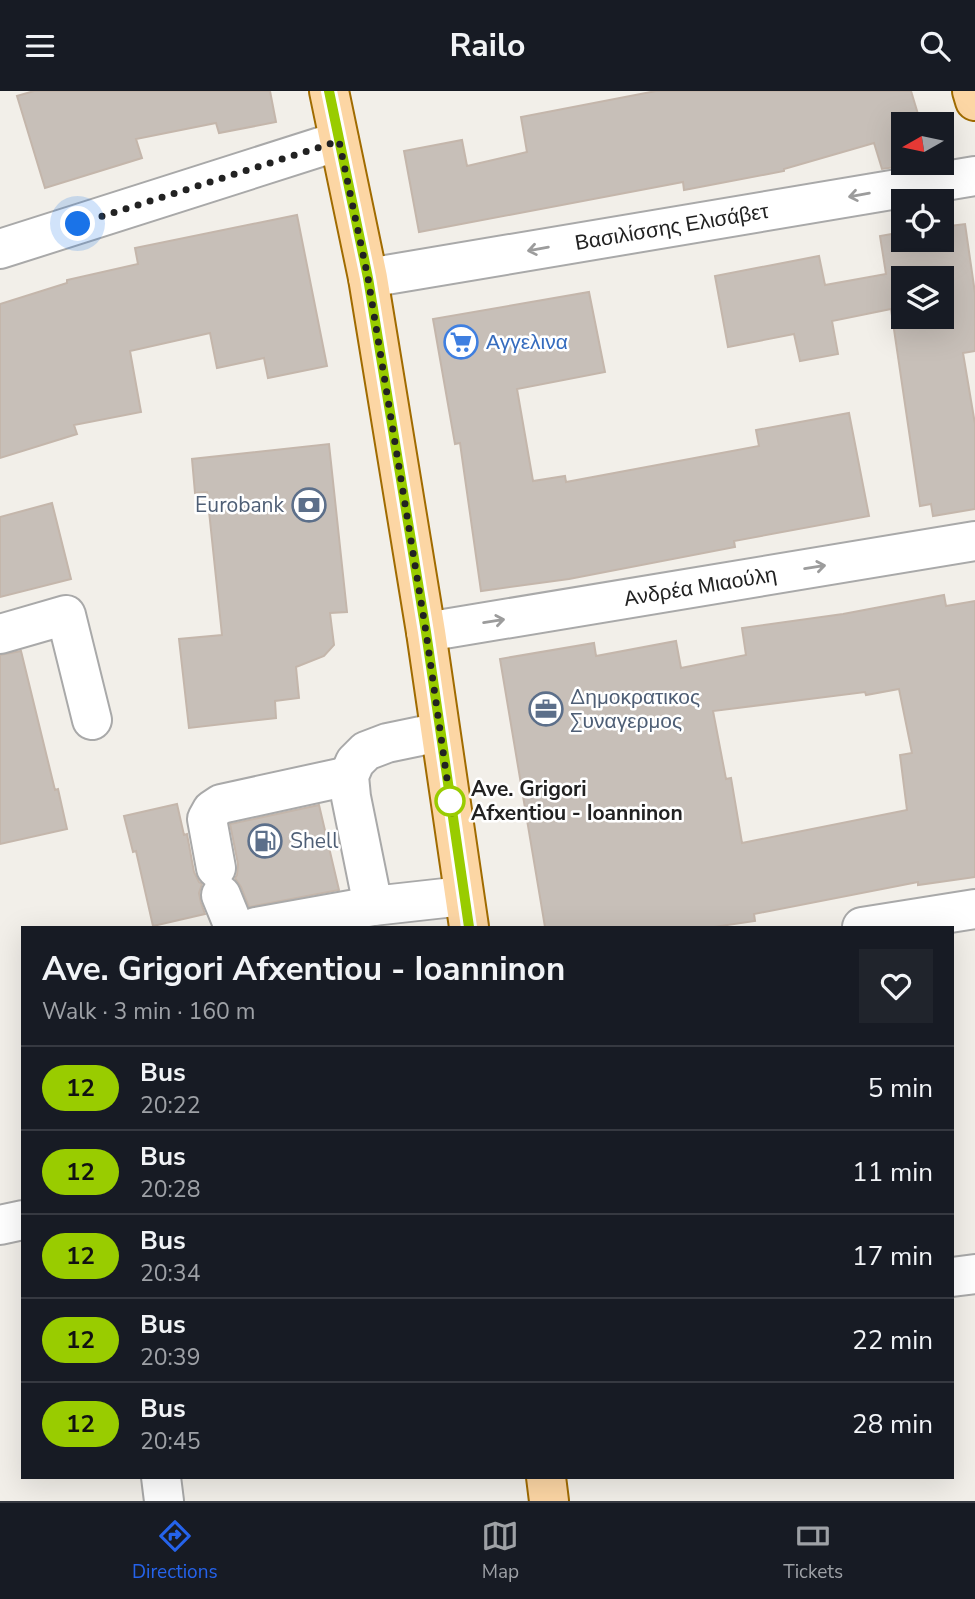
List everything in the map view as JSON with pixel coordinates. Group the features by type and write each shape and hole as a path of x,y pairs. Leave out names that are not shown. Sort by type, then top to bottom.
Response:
{"main road":[{"path":"329,91 368,278 426,632 466,912"},
{"path":"972,91 975,101"},
{"path":"546,1479 549,1501"}],"street":[{"path":"0,249 339,141"},
{"name":"Βασιλίσσης Ελισάβετ","path":"368,278 975,176"},
{"name":"Ανδρέα Μιαούλη","path":"426,632 975,541"},
{"path":"0,634 66,615 92,720"},
{"path":"373,906 349,776 355,762 366,751 387,743 440,732"},
{"path":"225,897 207,819 212,810 221,804 349,776"},
{"path":"262,926 373,906 466,912"},
{"path":"868,926 975,909"},
{"path":"0,1225 21,1220"},
{"path":"954,1277 975,1274"},
{"path":"161,1479 164,1501"}],"building":[{"path":"34,91 270,91 276,122 219,133 216,123 136,139 142,158 45,188 17,96"},
{"path":"656,91 911,91 917,112 891,112 891,168 882,169 874,143 784,171 684,190 683,182 419,232 404,151 462,140 467,166 527,152 521,117"},
{"path":"297,215 327,366 268,378 264,358 217,368 210,333 130,351 141,412 74,425 77,434 0,458 0,304 67,283 67,280 138,264 135,248"},
{"path":"965,224 975,293 975,351 963,353 975,424 975,509 933,516 931,504 920,506 894,329 954,329 954,266 891,266 891,309 832,321 838,354 800,361 794,334 728,347 715,276 819,256 825,285 886,274 880,236 891,234 891,252 954,252 954,225"},
{"path":"589,292 605,372 517,389 533,481 565,476 566,482 759,446 756,430 849,413 869,516 734,541 735,547 569,579 481,591 460,443 455,444 433,319"},
{"path":"329,444 347,612 330,613 334,645 324,656 296,667 299,698 275,701 276,718 189,728 179,639 222,635 207,492 195,493 192,459"},
{"path":"52,503 71,579 0,597 0,517"},
{"path":"944,595 946,606 975,601 975,877 918,885 918,882 754,914 755,921 721,926 545,926 500,659 594,643 596,656 676,641 681,668 746,655 742,628 843,614","holes":["899,689 912,753 900,755 907,810 742,843 731,778 726,779 713,711"]},
{"path":"21,651 67,829 0,844 0,655"},
{"path":"177,804 184,835 187,834 194,872 202,884 199,893 205,914 153,926 136,851 133,852 124,816"},
{"path":"319,805 339,890 249,907 235,878 238,864 230,824"}],"bus line":[{"name":"12","path":"329,91 368,278 426,632 469,926"}],"place":[{"name":"Αγγελινα","path":"461,342"},
{"name":"Eurobank","path":"309,505"},
{"name":"Δημοκρατικος Συναγερμος","path":"546,709"},
{"name":"Ave. Grigori Afxentiou - Ioanninon","path":"450,801"},
{"name":"Shell","path":"265,841"}],"route":[{"path":"78,224 339,141 368,278 426,632 452,814 450,801"}]}
